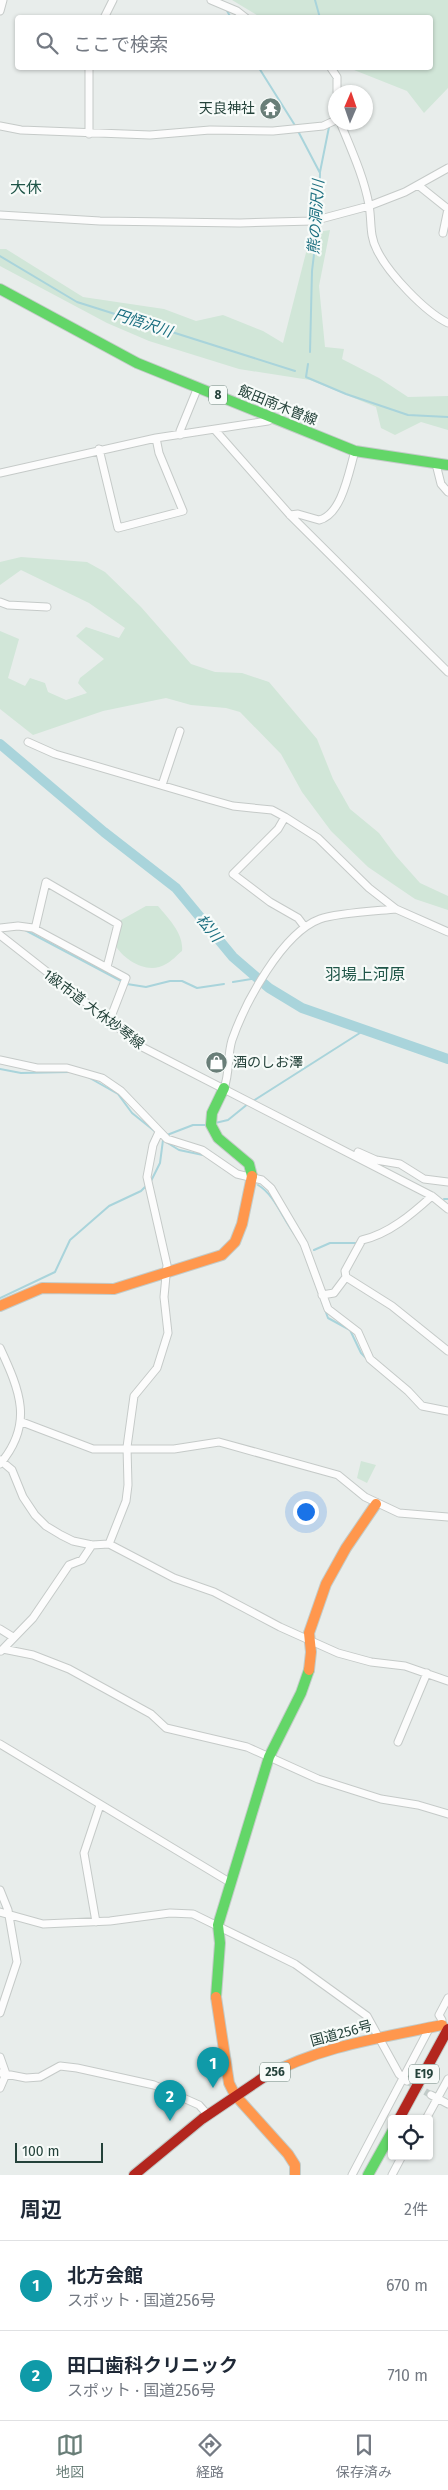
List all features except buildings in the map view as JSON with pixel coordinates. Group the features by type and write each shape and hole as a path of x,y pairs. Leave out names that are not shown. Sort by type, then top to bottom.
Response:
{"main road":[{"name":"飯田南木曽線","path":"0,289 137,363 354,451 448,465"},
{"path":"0,1306 42,1288 105,1290 165,1274 216,1257 232,1247 242,1224 252,1178 249,1164 216,1136 211,1124 224,1088"},
{"path":"295,2175 295,2165 288,2154 235,2095 229,2083 215,1991 215,1976 222,1943 218,1925 270,1757 284,1724 301,1694 309,1668 311,1640 309,1633 326,1584 346,1548 376,1504"},
{"name":"国道256号","path":"134,2175 235,2095 311,2055 345,2044 440,2027"},
{"name":"E19","path":"401,2115 440,2027"},
{"name":"E19","path":"410,2115 448,2046"},
{"path":"368,2175 388,2139"},
{"path":"378,2175 388,2156"}],"street":[{"path":"0,11 3,0"},
{"path":"106,15 113,0"},
{"path":"213,1 228,6 242,15"},
{"path":"89,134 90,70"},
{"path":"332,70 337,77 337,85"},
{"path":"0,126 21,130 150,135 210,130 273,132 323,126 328,124"},
{"path":"343,130 359,170 369,206 370,232 377,250 387,266 417,301 436,317 448,323"},
{"path":"0,216 240,223 313,221 369,206 418,185 448,168"},
{"path":"418,185 448,209 443,233"},
{"path":"180,435 180,430 198,387"},
{"path":"0,473 99,449 156,438 268,421 274,418"},
{"path":"215,430 290,516 448,672"},
{"path":"99,449 118,528 183,511 158,453 156,438"},
{"path":"290,516 298,514 319,520 332,513 352,464 354,451"},
{"path":"436,464 437,476 444,489 448,492"},
{"path":"0,602 8,605 47,607"},
{"path":"162,785 180,731"},
{"path":"28,742 55,754 233,806 272,810 318,838 369,888 396,909 448,932"},
{"path":"285,817 278,829 233,874 270,902 298,918 304,926"},
{"path":"36,929 46,882 118,924 108,968"},
{"path":"224,1088 232,1041 250,998 287,943 304,926 322,918 396,909"},
{"path":"0,928 18,926 36,929 126,978 109,1022"},
{"name":"1級市道 大休妙琴線","path":"0,936 144,1048 339,1147"},
{"path":"0,1060 37,1068 66,1068 102,1078 121,1091 161,1136 202,1150 238,1174 262,1180 271,1188 304,1244 328,1309 333,1315 358,1332 370,1359 408,1391 422,1406 448,1411"},
{"path":"110,1544 126,1501 127,1447 134,1396 157,1368 168,1333 164,1297 167,1265 147,1182 161,1136"},
{"path":"339,1147 376,1160 400,1164 424,1179 448,1182"},
{"path":"339,1147 432,1196 448,1209"},
{"path":"322,1295 334,1293 346,1277 345,1271 362,1240 379,1235 412,1214 432,1196"},
{"path":"346,1277 392,1306 448,1351"},
{"path":"0,1348 17,1387 22,1422 14,1444 1,1462 12,1470 23,1497 46,1526 73,1541 92,1545 110,1544 174,1578 214,1592 280,1627 356,1658 405,1666 448,1681"},
{"path":"22,1422 93,1449 127,1447 174,1449 219,1442 338,1475 376,1504 407,1514 448,1517"},
{"path":"1,1651 33,1618 69,1565 82,1560 92,1545"},
{"path":"0,1629 13,1637"},
{"path":"1,1651 33,1654 69,1669 151,1714 166,1728 247,1747 338,1786 448,1814"},
{"path":"398,1742 427,1673"},
{"path":"0,1744 231,1884"},
{"path":"96,1922 84,1853 100,1805"},
{"path":"0,1890 8,1914 17,1962 0,2013"},
{"path":"0,1912 43,1924 96,1922 170,1913 192,1914 295,1964 330,1987 367,2016 399,2074 405,2079"},
{"path":"352,2175 405,2079 440,2027 442,2020 439,2014 448,1998"},
{"path":"0,2056 3,2074 0,2088"},
{"path":"3,2074 26,2078 40,2077 60,2066 77,2068 154,2085 199,2106 208,2115"},
{"path":"427,2115 434,2097 448,2079"},
{"path":"434,2097 448,2104"},
{"path":"392,2175 400,2160"}],"green space":[{"path":"232,0 448,0 448,88 424,113 407,91 354,70 433,70 433,15 257,15"},
{"path":"330,230 319,286 325,347 344,349 342,359 379,378 408,397 448,396 448,430 421,422 395,435 381,428 376,407 310,380 239,369 149,341 107,323 0,266 0,249 6,249 83,297 164,309 196,321 223,315 263,331 283,343 311,233"},
{"path":"21,557 87,562 105,572 141,607 191,664 215,672 242,673 269,682 317,739 333,779 350,809 379,833 420,883 448,896 448,910 415,899 368,867 331,831 302,792 281,754 240,712 226,708 191,705 166,698 103,711 33,735 0,709 0,631 19,639 8,678 25,686 30,678 45,683 48,692 66,700 87,693 78,683 80,678 104,659 76,636 86,627 119,638 125,628 89,603 21,570 0,585 0,562"},
{"path":"146,906 158,906 175,927 181,939 182,951 166,964 159,967 152,968 138,965 119,951 115,945 121,920"},
{"path":"361,1461 376,1465 367,1483 357,1478"}],"waterway":[{"path":"315,0 319,15"},
{"name":"熊の洞沢川","path":"226,9 229,15"},
{"name":"熊の洞沢川","path":"260,70 296,127"},
{"path":"320,172 328,130"},
{"name":"熊の洞沢川","path":"298,131 320,173 319,216"},
{"name":"熊の洞沢川","path":"310,352 312,271 318,221"},
{"name":"円悟沢川","path":"0,256 77,302 295,371"},
{"name":"円悟沢川","path":"308,364 306,377 346,394 408,415 448,417"},
{"name":"松川","path":"0,744 104,832 176,888 233,957 269,988 302,1008 448,1059"},
{"path":"25,930 123,982"},
{"path":"233,982 257,978"},
{"path":"127,984 146,987 170,981 182,981 197,988 224,984"},
{"path":"253,1101 363,1031"},
{"path":"0,1069 21,1073 69,1072"},
{"path":"88,1077 118,1094 132,1113 157,1133"},
{"path":"215,1123 228,1120 249,1103"},
{"path":"167,1135 193,1125 208,1125"},
{"path":"151,1181 160,1163 163,1140"},
{"path":"166,1142 179,1150 203,1155"},
{"path":"258,1185 274,1201 296,1236"},
{"path":"0,1298 55,1272 70,1240 109,1206 141,1191 146,1186"},
{"path":"314,1250 330,1243 357,1243"},
{"path":"308,1263 328,1318 350,1330 361,1353 374,1366"}],"tunnel":[{"path":"407,2081 431,2095"}],"traffic: fast":[{"path":"0,289 137,363 355,451 448,465"},
{"path":"224,1088 212,1113 211,1125 218,1138 249,1164 252,1176"},
{"path":"216,1997 220,1943 218,1925 269,1757 301,1693 309,1670"},
{"path":"368,2175 388,2139"}],"traffic: slow":[{"path":"0,1306 42,1288 114,1289 222,1255 235,1242 242,1224 252,1176"},
{"path":"309,1670 311,1652 309,1633 326,1584 346,1548 376,1504"},
{"path":"216,1997 229,2083 235,2095 288,2154 295,2165 295,2175"},
{"path":"264,2077 285,2066 329,2050 442,2025"}],"traffic: jam":[{"path":"401,2115 448,2029"},
{"path":"134,2175 202,2119 264,2077"}],"place":[{"name":"天良神社","path":"271,108"},
{"name":"酒のしお澤","path":"217,1062"},
{"name":"北方会館","path":"213,2088"},
{"name":"田口歯科クリニック","path":"170,2121"}],"district":[{"name":"大休","path":"26,187"},
{"name":"羽場上河原","path":"365,974"}]}
